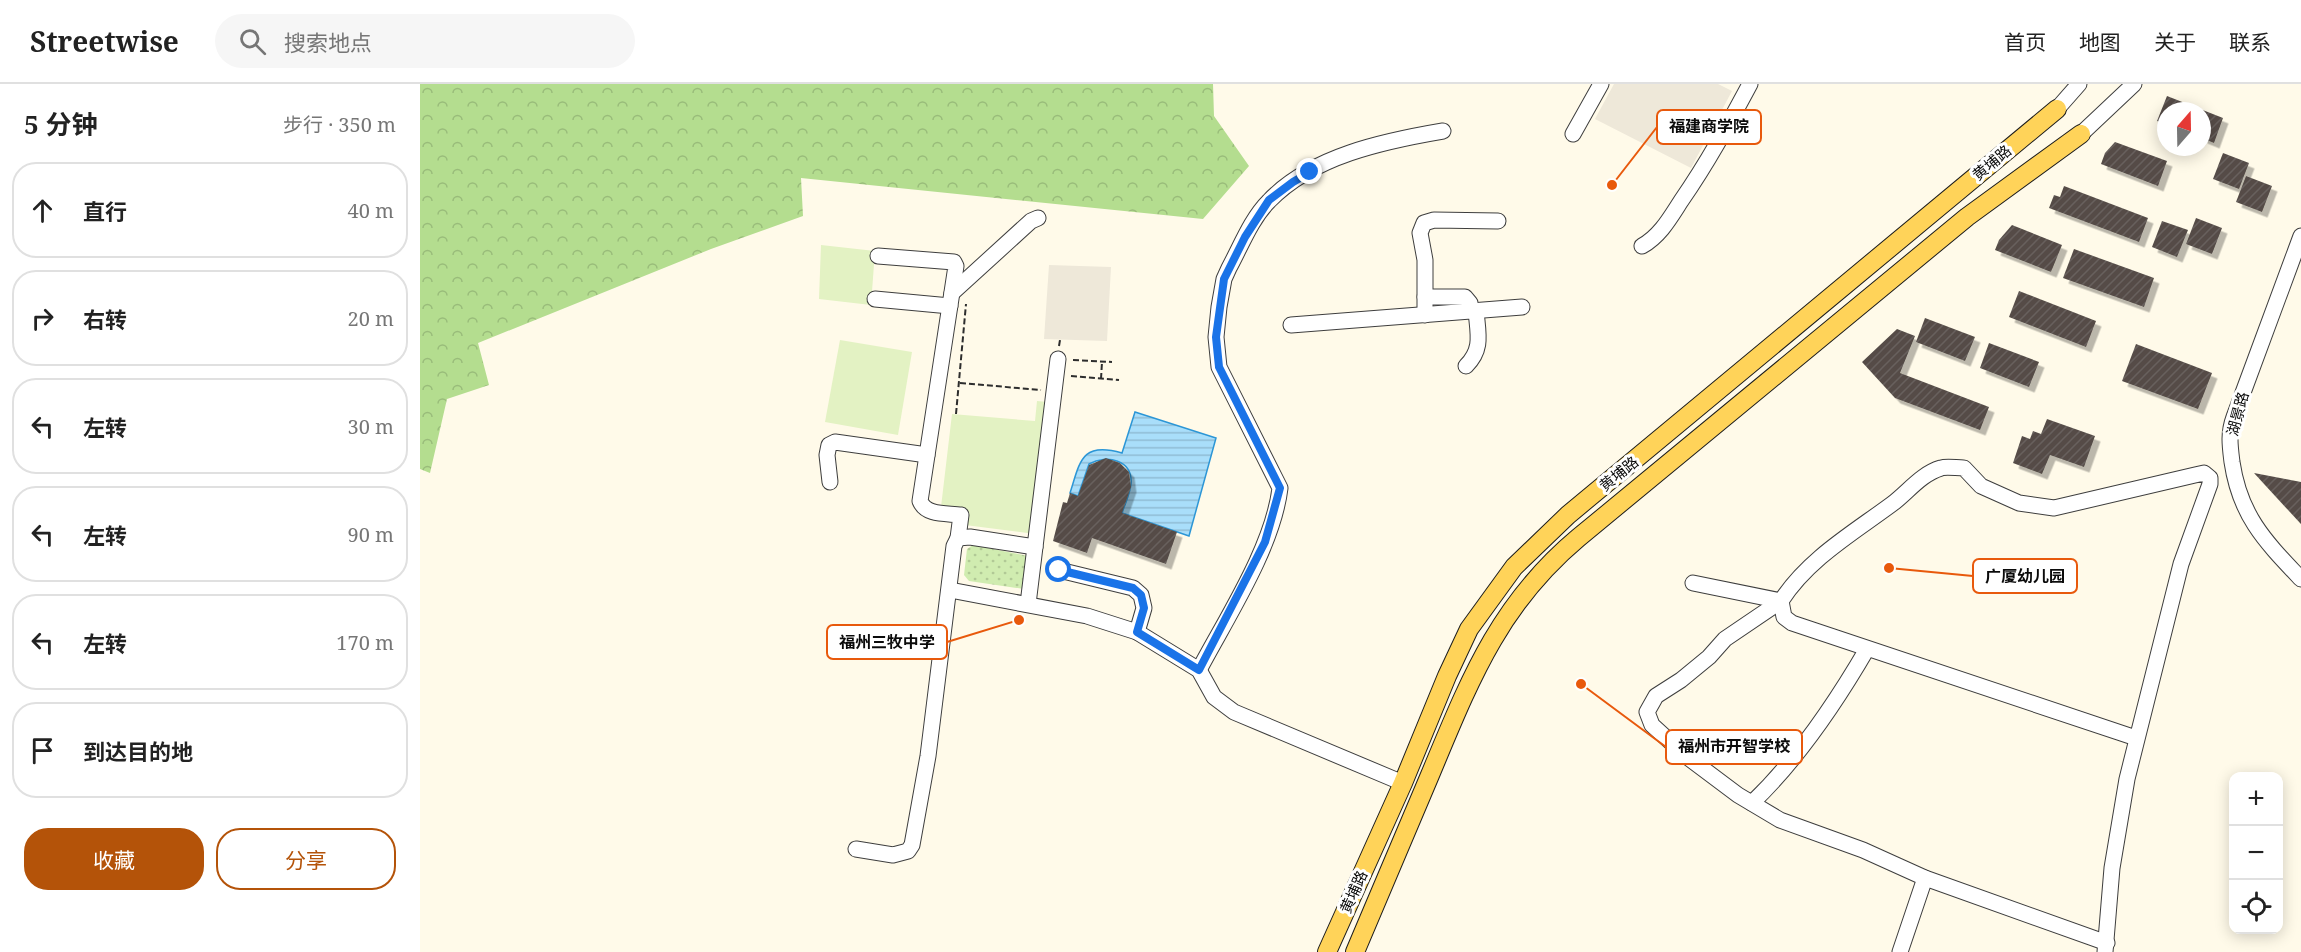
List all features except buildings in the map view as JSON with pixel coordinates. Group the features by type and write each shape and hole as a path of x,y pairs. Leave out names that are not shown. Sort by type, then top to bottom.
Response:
{"main road":[{"name":"黄埔路","path":"1327,952 1469,629 1497,588 1525,555 1568,515 2057,109"},
{"name":"黄埔路","path":"1355,952 1471,678 1496,632 1525,590 1559,553 1959,224 2081,134"}],"street":[{"path":"1573,134 1601,84"},
{"path":"1642,246 1650,242 1662,230 1713,155 1750,84"},
{"path":"2057,109 2079,84"},
{"path":"2081,134 2134,84"},
{"path":"1199,670 1265,542 1280,488 1219,367 1216,337 1224,279 1263,207 1293,182 1351,153 1389,141 1443,131"},
{"path":"875,299 953,296 1031,221 1038,218"},
{"path":"1425,315 1425,260 1420,233 1424,223 1434,220 1498,221"},
{"name":"湖景路","path":"2301,236 2234,417 2229,439 2235,478 2244,509 2272,548 2301,579"},
{"path":"856,849 892,855 908,851 912,845 928,756 954,546 958,538 961,515 927,511 922,507 920,501 956,266 954,262 878,256"},
{"path":"1425,297 1465,297 1470,303 1479,346 1476,354 1466,366"},
{"path":"1291,325 1522,307"},
{"path":"1028,604 1058,358"},
{"path":"830,482 827,456 829,445 835,442 927,455"},
{"path":"1942,467 1964,468 1981,486 2019,503 2054,508 2204,473 2210,478 2210,484 2181,564 2136,738 2112,868 2106,947 1925,878 1863,850 1780,820 1729,789 1665,738 1652,725 1647,712 1656,696 1681,680 1709,657 1725,639 1781,601 1791,584 1829,549 1894,502 1925,475 1942,467"},
{"path":"958,538 970,537 1035,547"},
{"path":"1059,570 1133,588 1141,595 1144,608 1137,632"},
{"path":"1693,583 1781,601"},
{"path":"950,590 1087,616 1137,632 1199,670 1214,697 1234,712 1403,783"},
{"path":"1781,601 1784,617 1792,623 2136,738"},
{"path":"1752,804 1778,778 1820,723 1867,649"},
{"path":"1900,952 1925,878"}],"path":[{"path":"953,296 967,305 956,414"},
{"path":"1058,358 1112,362"},
{"path":"1101,379 1102,362"},
{"path":"1056,375 1119,380"},
{"path":"960,383 1054,391"}],"green space":[{"path":"420,84 1213,84 1214,116 1249,166 1203,219 801,178 803,216 711,249 478,343 489,385 447,399 430,473 420,469"},
{"path":"821,245 875,251 871,305 819,299"},
{"path":"840,340 912,352 898,435 825,422"},
{"path":"1037,401 1048,402 1035,534 965,525 941,507 952,414 1035,421"},
{"path":"973,545 1028,556 1024,589 969,581 964,575 967,549"}],"shaded area":[{"path":"1614,84 1718,84 1732,91 1691,168 1595,119"},
{"path":"1049,265 1111,267 1107,341 1044,339"}],"water":[{"path":"1135,412 1216,438 1189,536 1122,513 1129,495 1131,476 1128,469 1118,461 1103,460 1089,464 1078,496 1070,493 1080,464 1090,452 1108,450 1122,453"}],"place":[{"name":"福建商学院","path":"1612,185"},
{"name":"广厦幼儿园","path":"1889,568"},
{"name":"福州三牧中学","path":"1019,620"},
{"name":"福州市开智学校","path":"1581,684"}],"route":[{"path":"1059,570 1133,588 1141,595 1144,608 1137,632 1199,670 1258,558 1273,519 1280,488 1219,367 1216,337 1221,292 1229,268 1263,207 1278,192 1310,172"}]}
